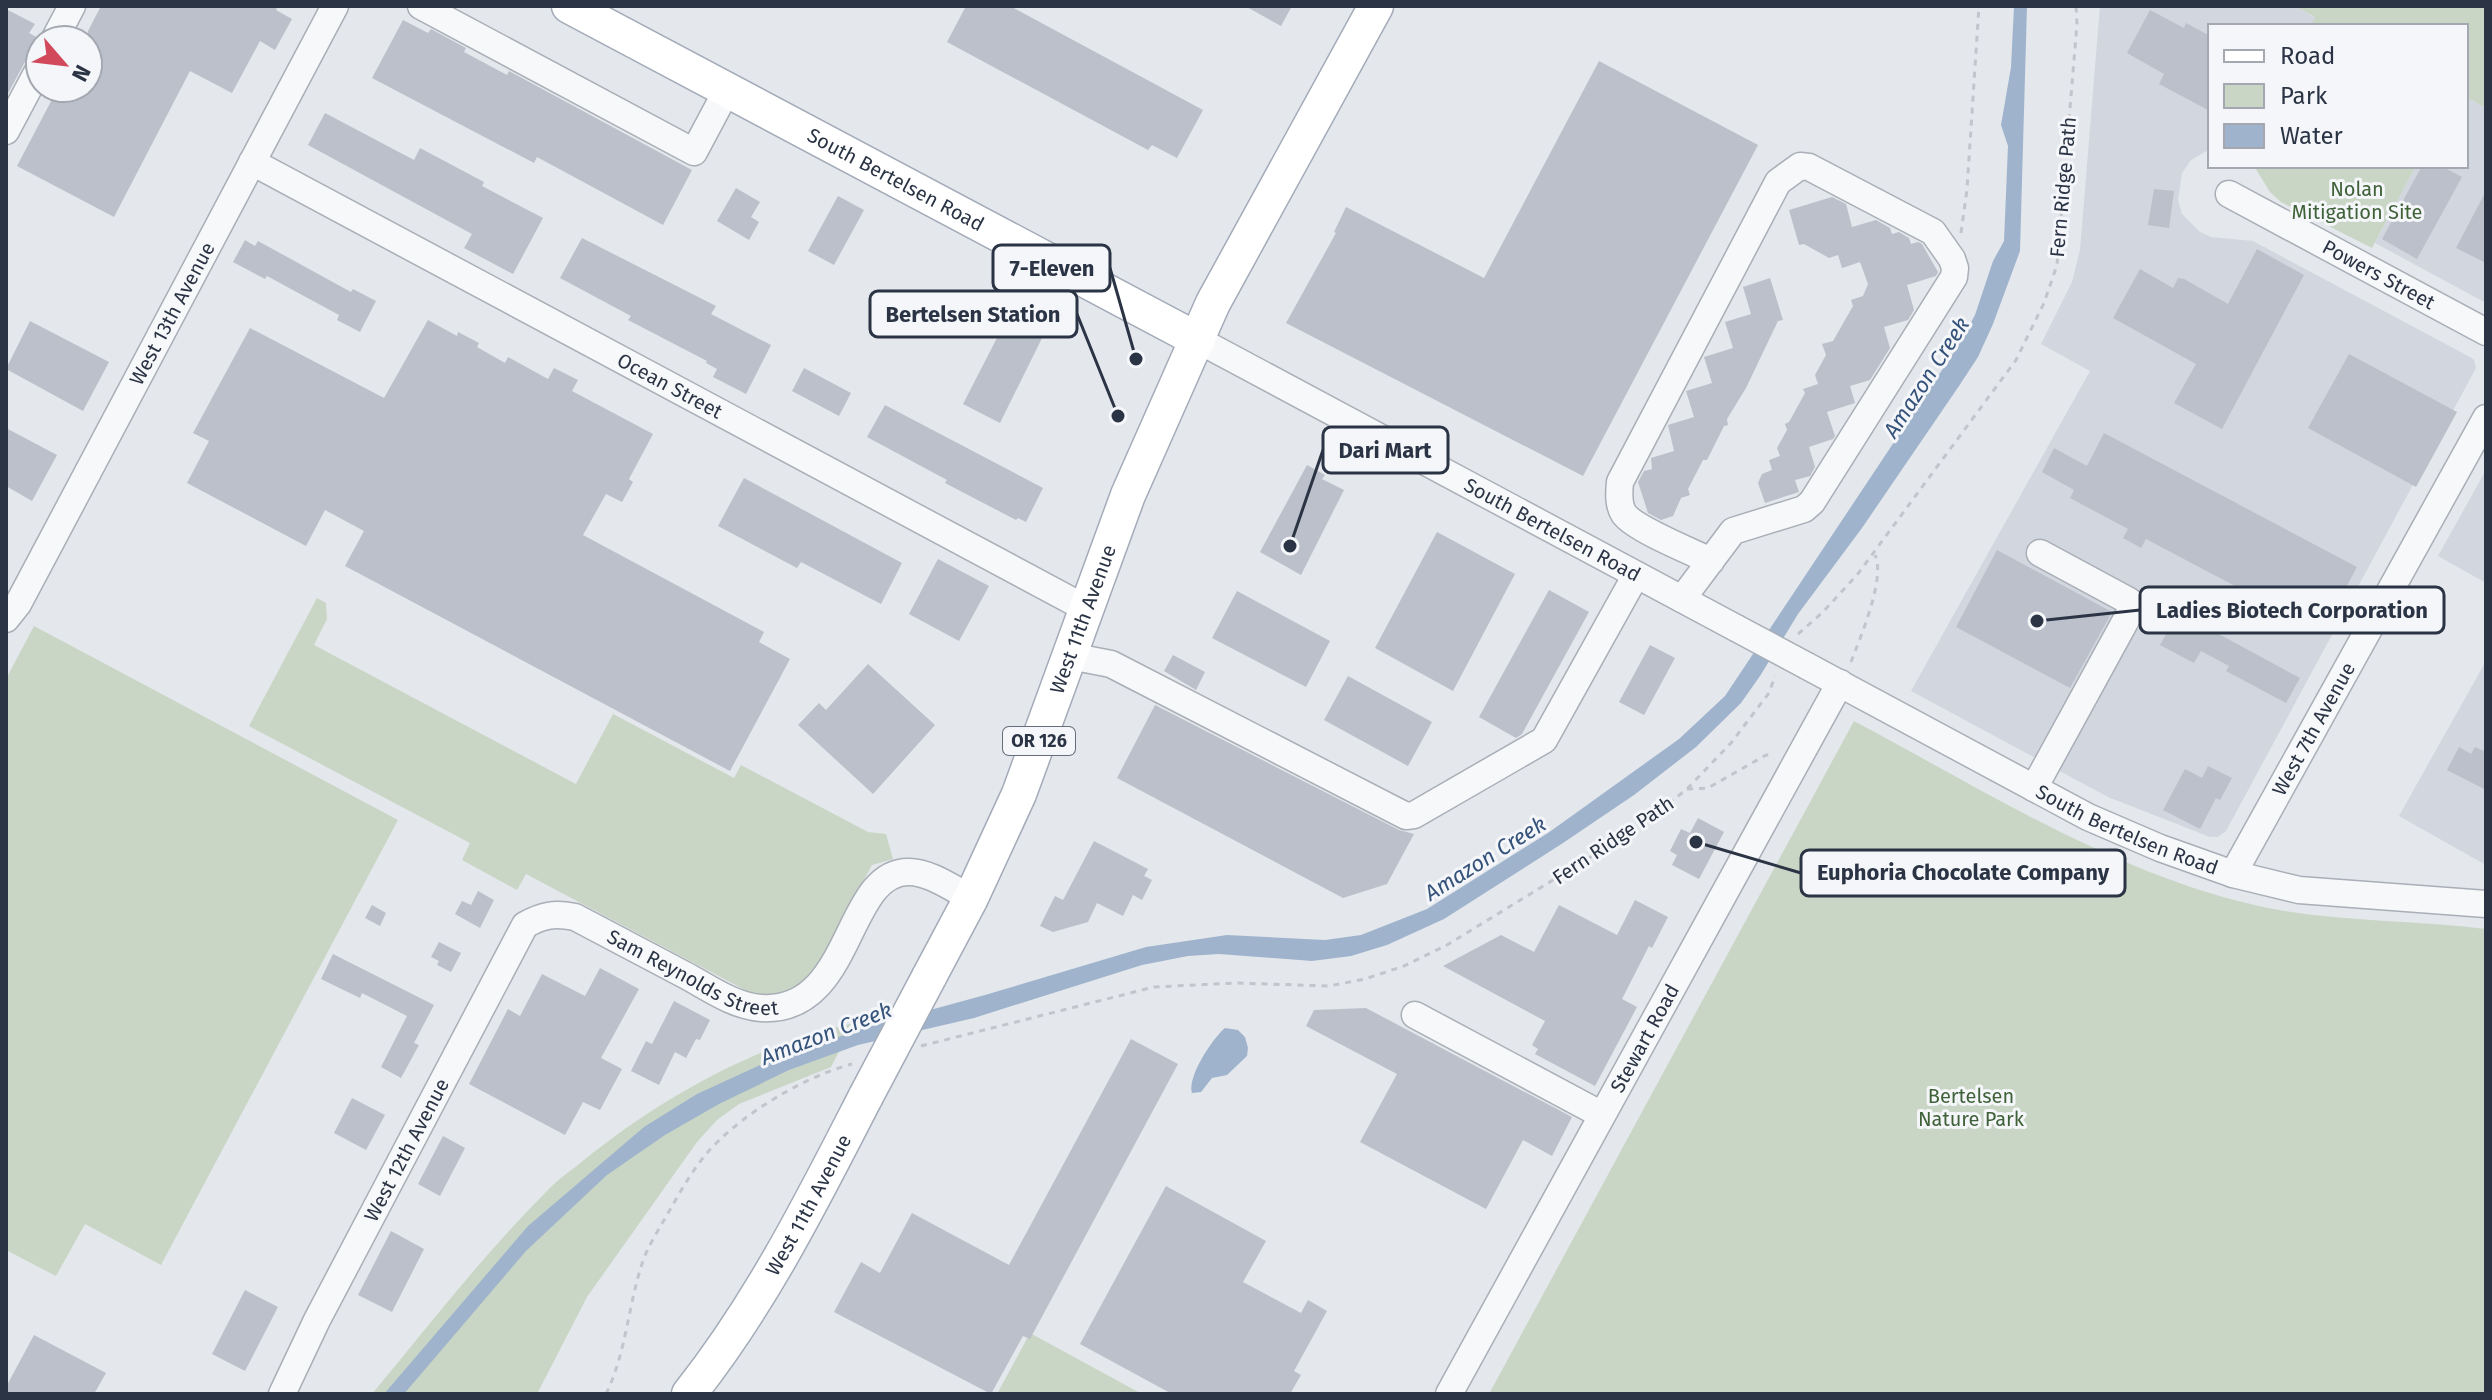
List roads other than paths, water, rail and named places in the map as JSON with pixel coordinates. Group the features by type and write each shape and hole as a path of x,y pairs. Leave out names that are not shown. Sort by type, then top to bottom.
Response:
{"main road":[{"name":"South Bertelsen Road","path":"569,6 1198,340"},
{"name":"West 11th Avenue","path":"689,1394 731,1338 777,1266 971,898 1019,794 1142,462 1213,303 1376,6"}],"street":[{"path":"62,24 72,6"},
{"name":"West 13th Avenue","path":"12,611 335,6"},
{"path":"421,6 694,152 727,90"},
{"path":"6,131 24,97"},
{"name":"Ocean Street","path":"252,162 1087,609"},
{"path":"1608,560 1627,519 1620,482 1778,182 1800,166 1809,167 1933,232 1952,259 1955,268 1951,283 1812,502 1804,509 1737,529 1682,599"},
{"name":"Powers Street","path":"2229,194 2486,332"},
{"name":"South Bertelsen Road","path":"1198,340 2088,817 2160,848 2233,874 2299,890 2486,904"},
{"name":"West 7th Avenue","path":"2233,874 2486,418"},
{"path":"1627,519 1711,561"},
{"path":"2034,788 2132,609 2129,601 2040,553"},
{"path":"1070,656 1111,664 1406,816 1414,815 1544,740 1636,575"},
{"name":"Stewart Road","path":"1449,1394 1840,683"},
{"name":"Sam Reynolds Street","path":"541,916 558,913 575,917 736,1002 766,1008 802,1000 817,988 828,974 869,898 879,885 892,877 908,872 926,876 971,898"},
{"name":"West 12th Avenue","path":"282,1394 327,1301 514,943 525,925 541,916"},
{"path":"1415,1015 1602,1115"}],"water":[{"path":"2014,6 2027,6 2020,251 1993,324 1978,357 1959,386 1862,528 1798,614 1760,676 1741,703 1696,747 1634,795 1563,843 1444,919 1387,945 1351,956 1312,961 1219,954 1188,956 1142,965 974,1018 858,1045 789,1070 719,1104 665,1135 607,1175 526,1251 404,1394 384,1394 528,1226 644,1127 697,1094 771,1060 868,1027 1146,947 1227,935 1325,940 1361,935 1427,909 1548,833 1679,739 1725,696 1958,346 1975,315 1993,261 2004,241 2008,146 2001,125 2011,67"},
{"path":"1225,1028 1238,1030 1245,1037 1247,1056 1227,1075 1212,1078 1201,1092 1192,1093 1197,1068"}],"place":[{"name":"7-Eleven","path":"1136,359"},
{"name":"Bertelsen Station","path":"1118,416"},
{"name":"Dari Mart","path":"1290,546"},
{"name":"Ladies Biotech Corporation","path":"2037,621"},
{"name":"Euphoria Chocolate Company","path":"1696,842"}],"park label":[{"name":"Nolan Mitigation Site","path":"2357,200"},
{"name":"Bertelsen Nature Park","path":"1971,1108"}],"water label":[{"name":"Amazon Creek","path":"1926,377"},
{"name":"Amazon Creek","path":"1485,858"},
{"name":"Amazon Creek","path":"826,1033"}]}
